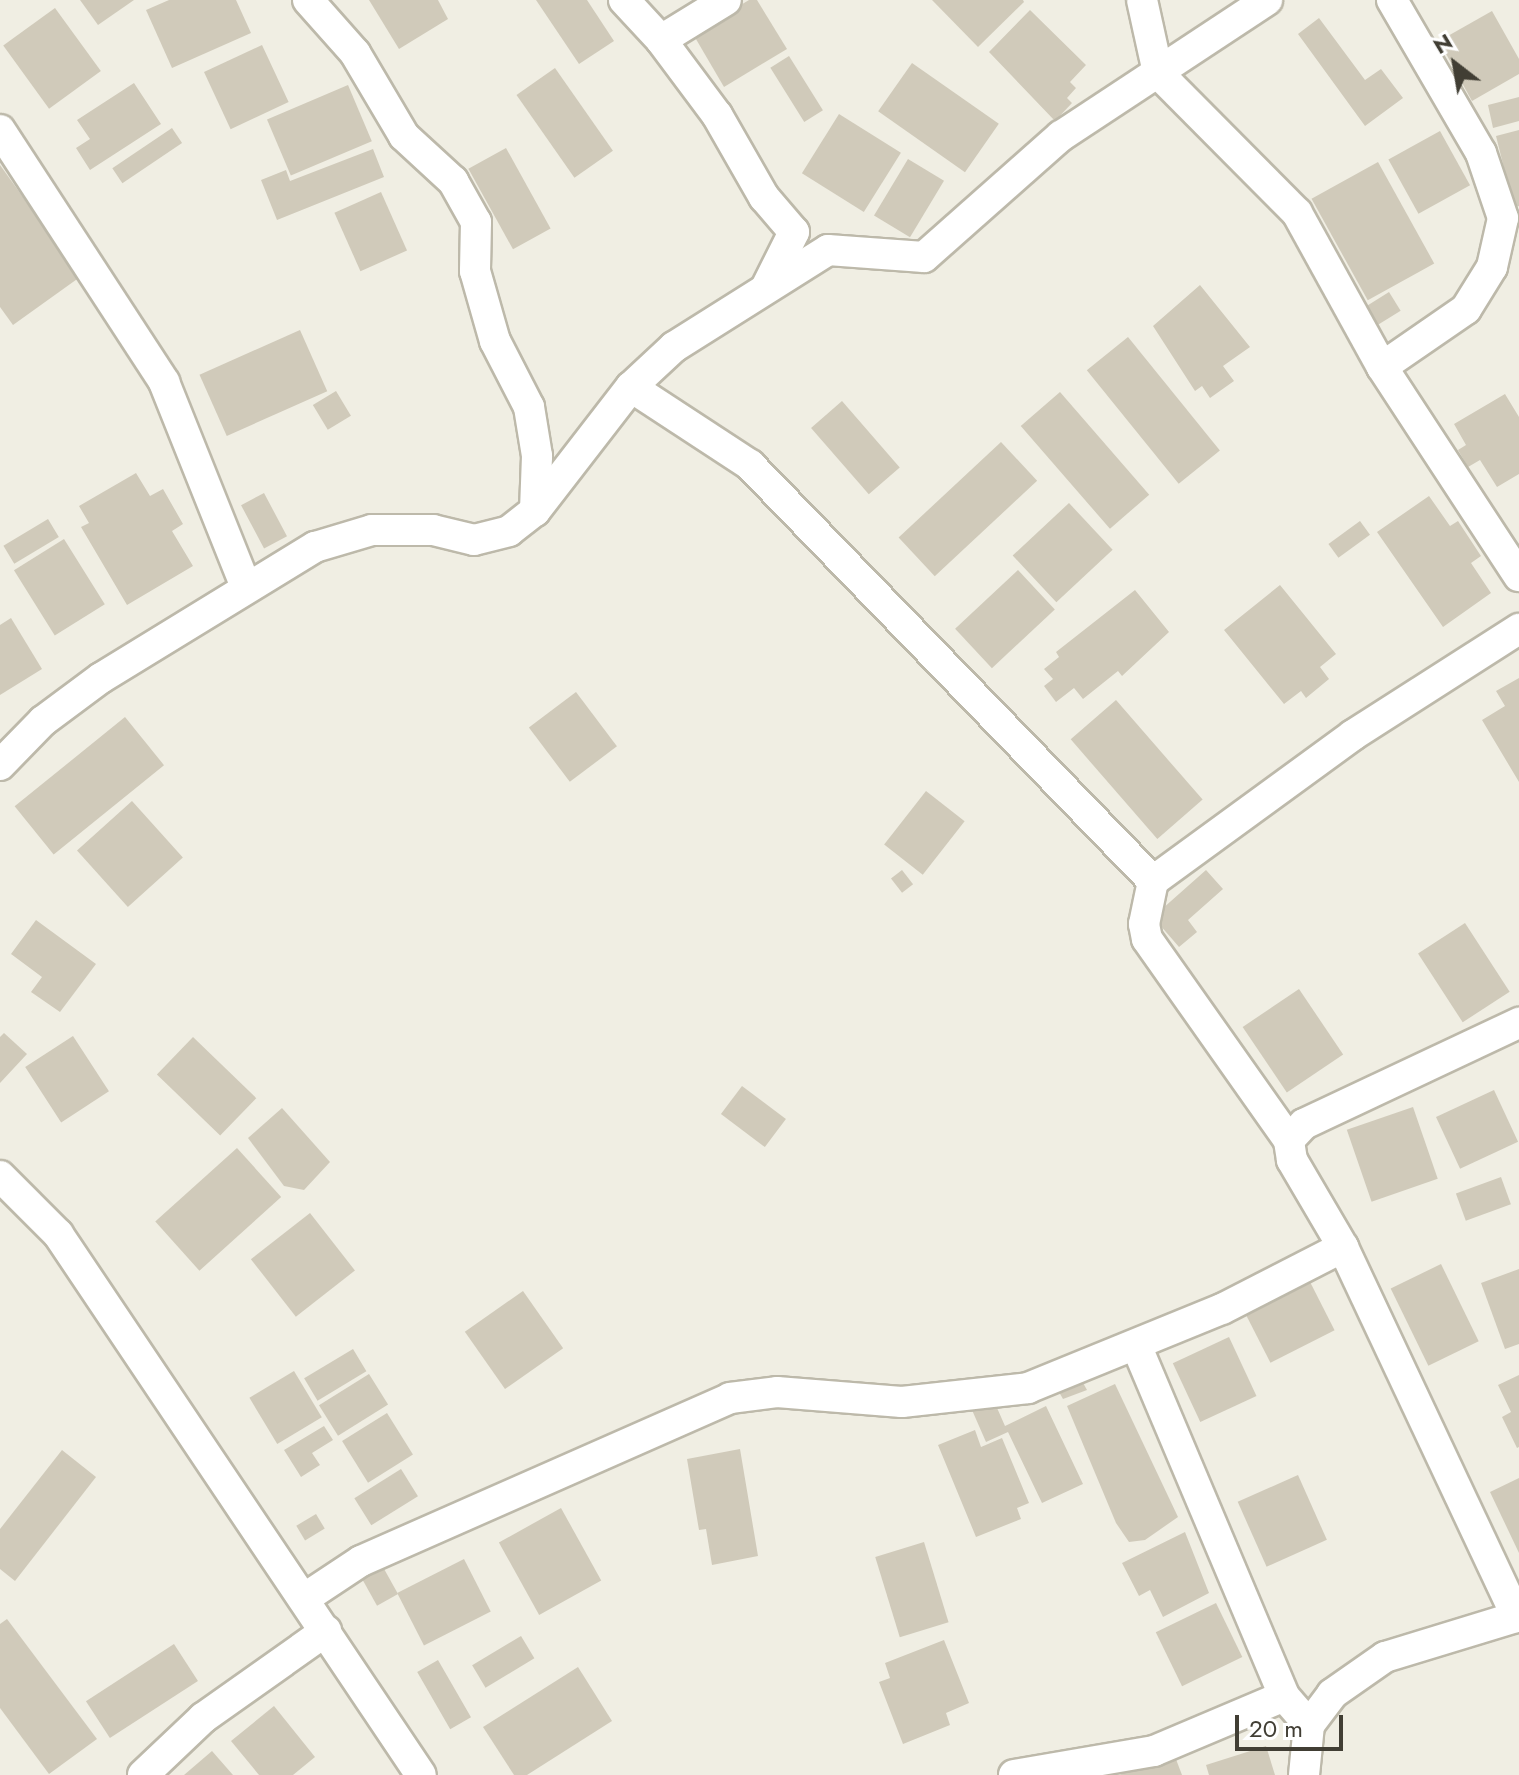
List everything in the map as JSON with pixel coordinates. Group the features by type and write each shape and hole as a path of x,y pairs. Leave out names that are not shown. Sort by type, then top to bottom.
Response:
{"street":[{"path":"308,0 355,53 404,136 453,181 476,222 475,271 491,327 529,407 537,456 535,511"},
{"path":"624,0 661,40 717,115 764,197 794,232 766,288"},
{"path":"661,40 726,0"},
{"path":"1142,0 1158,73 1297,213 1382,367 1519,576"},
{"path":"0,765 43,721 101,678 315,547 372,530 433,530 474,540 509,531 535,511 631,387 674,347 828,250 924,257 1061,136 1267,0"},
{"path":"1382,367 1466,309 1492,267 1503,218 1481,153 1392,0"},
{"path":"0,130 164,382 246,587"},
{"path":"631,387 750,465 1153,881"},
{"path":"1304,1775 1309,1725 1332,1694 1385,1657 1518,1616 1343,1247 1292,1160 1289,1140 1147,939 1144,924 1153,881 1353,735 1519,629"},
{"path":"1289,1140 1304,1124 1519,1023"},
{"path":"1,1180 58,1234 421,1775"},
{"path":"305,1598 361,1561 730,1398 777,1392 902,1402 1028,1388 1136,1345 1343,1247"},
{"path":"1136,1345 1284,1696 1309,1725"},
{"path":"143,1775 203,1718 326,1631"},
{"path":"1014,1775 1154,1751 1284,1696"}],"building":[{"path":"80,0 134,0 98,25"},
{"path":"169,0 236,0 251,33 172,68 146,10"},
{"path":"369,0 438,0 448,19 399,49"},
{"path":"536,0 587,0 614,41 579,64"},
{"path":"749,0 757,0 787,49 724,87 693,34"},
{"path":"932,0 1023,0 1024,2 978,47"},
{"path":"55,8 101,71 49,109 3,46"},
{"path":"1030,10 1086,65 1070,82 1076,88 1067,98 1072,103 1055,121 989,52"},
{"path":"1492,11 1519,59 1519,74 1472,101 1439,41"},
{"path":"1319,18 1365,80 1381,69 1403,98 1365,126 1298,34"},
{"path":"262,45 289,102 231,129 204,72"},
{"path":"789,56 823,110 804,122 770,68"},
{"path":"912,63 999,124 965,172 878,111"},
{"path":"555,68 613,151 574,178 516,95"},
{"path":"134,83 161,124 90,170 76,148 90,139 77,120"},
{"path":"348,85 372,141 291,176 267,119"},
{"path":"1519,97 1519,121 1493,128 1488,105"},
{"path":"839,114 901,153 864,212 802,173"},
{"path":"172,128 182,143 122,183 112,168"},
{"path":"1519,130 1519,206 1514,208 1496,136"},
{"path":"1440,131 1470,185 1418,214 1388,160"},
{"path":"506,148 551,228 513,249 468,169"},
{"path":"373,149 384,177 277,220 261,180 286,170 290,181"},
{"path":"908,159 944,181 910,237 874,216"},
{"path":"1378,162 1434,263 1368,300 1312,199"},
{"path":"0,165 80,277 13,325 0,307"},
{"path":"381,192 407,250 360,271 334,213"},
{"path":"1200,285 1250,347 1223,366 1234,381 1210,398 1202,386 1195,391 1153,326"},
{"path":"1389,292 1401,311 1374,327 1363,308"},
{"path":"300,330 327,391 227,436 200,375"},
{"path":"1128,337 1220,450 1179,484 1087,370"},
{"path":"336,391 351,416 328,430 313,405"},
{"path":"1060,392 1149,495 1110,529 1021,426"},
{"path":"1505,394 1519,417 1519,474 1497,487 1480,460 1468,467 1458,450 1466,445 1454,424"},
{"path":"842,401 900,467 869,494 811,428"},
{"path":"1001,442 1037,481 935,576 899,537"},
{"path":"136,473 150,496 163,489 183,524 172,531 193,566 127,605 81,527 89,523 79,506"},
{"path":"264,493 287,536 264,548 241,505"},
{"path":"1429,496 1450,526 1458,521 1481,556 1471,563 1491,593 1443,627 1377,532"},
{"path":"1069,503 1113,550 1056,602 1013,556"},
{"path":"48,519 59,537 14,564 3,546"},
{"path":"1360,521 1370,535 1338,558 1328,544"},
{"path":"64,539 105,604 55,636 14,570"},
{"path":"1018,570 1055,609 992,668 955,629"},
{"path":"1280,585 1336,654 1320,667 1329,679 1306,698 1301,691 1284,704 1224,630"},
{"path":"1135,590 1169,632 1122,676 1118,671 1083,699 1074,688 1056,702 1044,686 1053,679 1044,669 1059,657 1056,652"},
{"path":"11,618 42,669 0,695 0,625"},
{"path":"1519,678 1519,782 1482,720 1505,706 1496,691"},
{"path":"576,692 617,746 570,782 529,728"},
{"path":"1116,700 1203,800 1157,839 1071,739"},
{"path":"125,717 164,765 54,855 15,806"},
{"path":"926,791 965,821 923,875 884,845"},
{"path":"132,801 183,857 128,907 77,851"},
{"path":"902,870 913,884 902,893 891,879"},
{"path":"1206,870 1223,889 1188,920 1197,932 1179,947 1153,917"},
{"path":"36,920 96,964 60,1012 31,992 42,977 11,954"},
{"path":"1465,923 1510,992 1463,1022 1418,953"},
{"path":"1299,989 1343,1054 1287,1093 1243,1027"},
{"path":"4,1033 27,1054 0,1083 0,1037"},
{"path":"73,1036 109,1091 61,1122 25,1067"},
{"path":"193,1037 256,1098 220,1136 157,1074"},
{"path":"742,1086 786,1119 765,1147 721,1114"},
{"path":"1494,1090 1518,1142 1460,1169 1436,1117"},
{"path":"1413,1107 1438,1179 1372,1202 1347,1130"},
{"path":"282,1108 330,1162 304,1190 284,1186 248,1138"},
{"path":"237,1148 281,1197 199,1271 155,1222"},
{"path":"1501,1177 1511,1204 1466,1221 1456,1193"},
{"path":"310,1213 355,1271 296,1317 251,1259"},
{"path":"1441,1264 1479,1341 1428,1366 1391,1289"},
{"path":"1519,1269 1519,1344 1505,1349 1481,1283"},
{"path":"1306,1274 1335,1330 1270,1363 1242,1307"},
{"path":"523,1291 563,1348 505,1389 465,1332"},
{"path":"1229,1337 1256,1396 1200,1422 1173,1363"},
{"path":"353,1349 366,1371 318,1401 304,1378"},
{"path":"294,1371 322,1417 277,1444 249,1398"},
{"path":"1077,1372 1087,1390 1063,1399 1055,1385"},
{"path":"369,1374 388,1405 338,1436 319,1405"},
{"path":"1519,1375 1517,1448 1502,1417 1511,1412 1498,1385"},
{"path":"1115,1384 1178,1517 1145,1540 1129,1542 1116,1523 1067,1406"},
{"path":"994,1401 1005,1426 1046,1406 1083,1484 1042,1503 1008,1432 986,1442 972,1410"},
{"path":"387,1413 413,1455 368,1483 342,1441"},
{"path":"324,1426 333,1440 312,1453 320,1465 301,1477 284,1450"},
{"path":"975,1430 981,1447 1002,1438 1029,1503 1017,1508 1021,1519 976,1537 938,1445"},
{"path":"740,1449 758,1556 712,1565 706,1529 699,1530 687,1459"},
{"path":"62,1450 96,1477 15,1581 0,1569 0,1529"},
{"path":"401,1469 418,1496 371,1525 354,1498"},
{"path":"1298,1475 1327,1540 1267,1567 1238,1502"},
{"path":"1519,1478 1519,1553 1490,1492"},
{"path":"561,1508 601,1581 539,1615 499,1542"},
{"path":"316,1514 325,1529 305,1540 296,1526"},
{"path":"1185,1532 1209,1593 1163,1617 1150,1590 1139,1596 1122,1563"},
{"path":"924,1542 949,1622 900,1637 875,1557"},
{"path":"464,1559 491,1612 424,1646 397,1593"},
{"path":"383,1567 398,1594 377,1606 362,1579"},
{"path":"1216,1603 1242,1657 1182,1686 1156,1632"},
{"path":"7,1619 97,1739 49,1774 0,1708 0,1624"},
{"path":"521,1636 534,1658 486,1688 472,1665"},
{"path":"944,1640 969,1703 946,1713 950,1725 903,1744 879,1682 890,1678 885,1663"},
{"path":"174,1644 198,1681 110,1738 86,1701"},
{"path":"438,1660 471,1717 450,1729 417,1672"},
{"path":"578,1667 612,1721 527,1775 514,1775 483,1727"},
{"path":"274,1706 315,1757 293,1775 259,1775 231,1741"},
{"path":"1266,1746 1275,1775 1209,1775 1206,1765"},
{"path":"212,1751 233,1775 184,1775"},
{"path":"1174,1754 1182,1775 1119,1775"}]}
